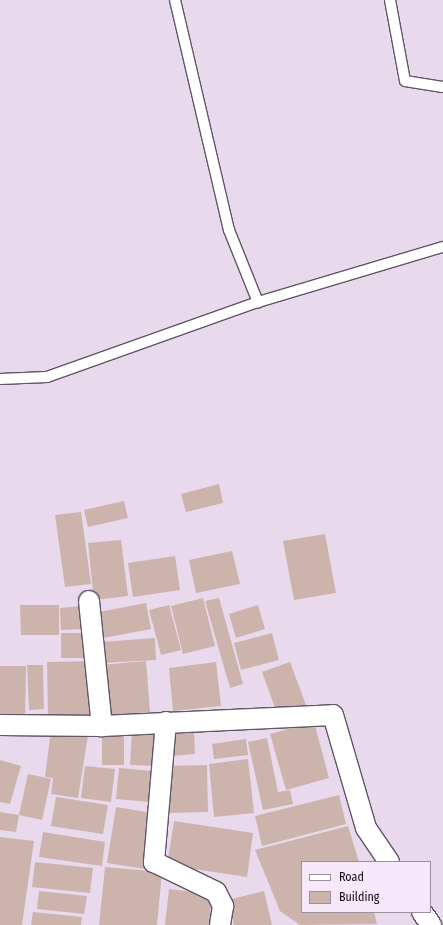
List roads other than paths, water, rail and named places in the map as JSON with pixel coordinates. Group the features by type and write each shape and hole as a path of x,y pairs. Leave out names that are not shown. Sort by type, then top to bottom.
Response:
{"street":[{"path":"89,601 102,726"},
{"path":"0,725 102,726 333,715 366,828 388,861"},
{"path":"166,722 154,862 216,892 223,906 220,925"},
{"path":"423,913 431,925"}],"lane":[{"path":"175,0 229,230 258,302"},
{"path":"390,0 405,81 443,88"},
{"path":"0,378 46,377 258,302 443,247"}]}
